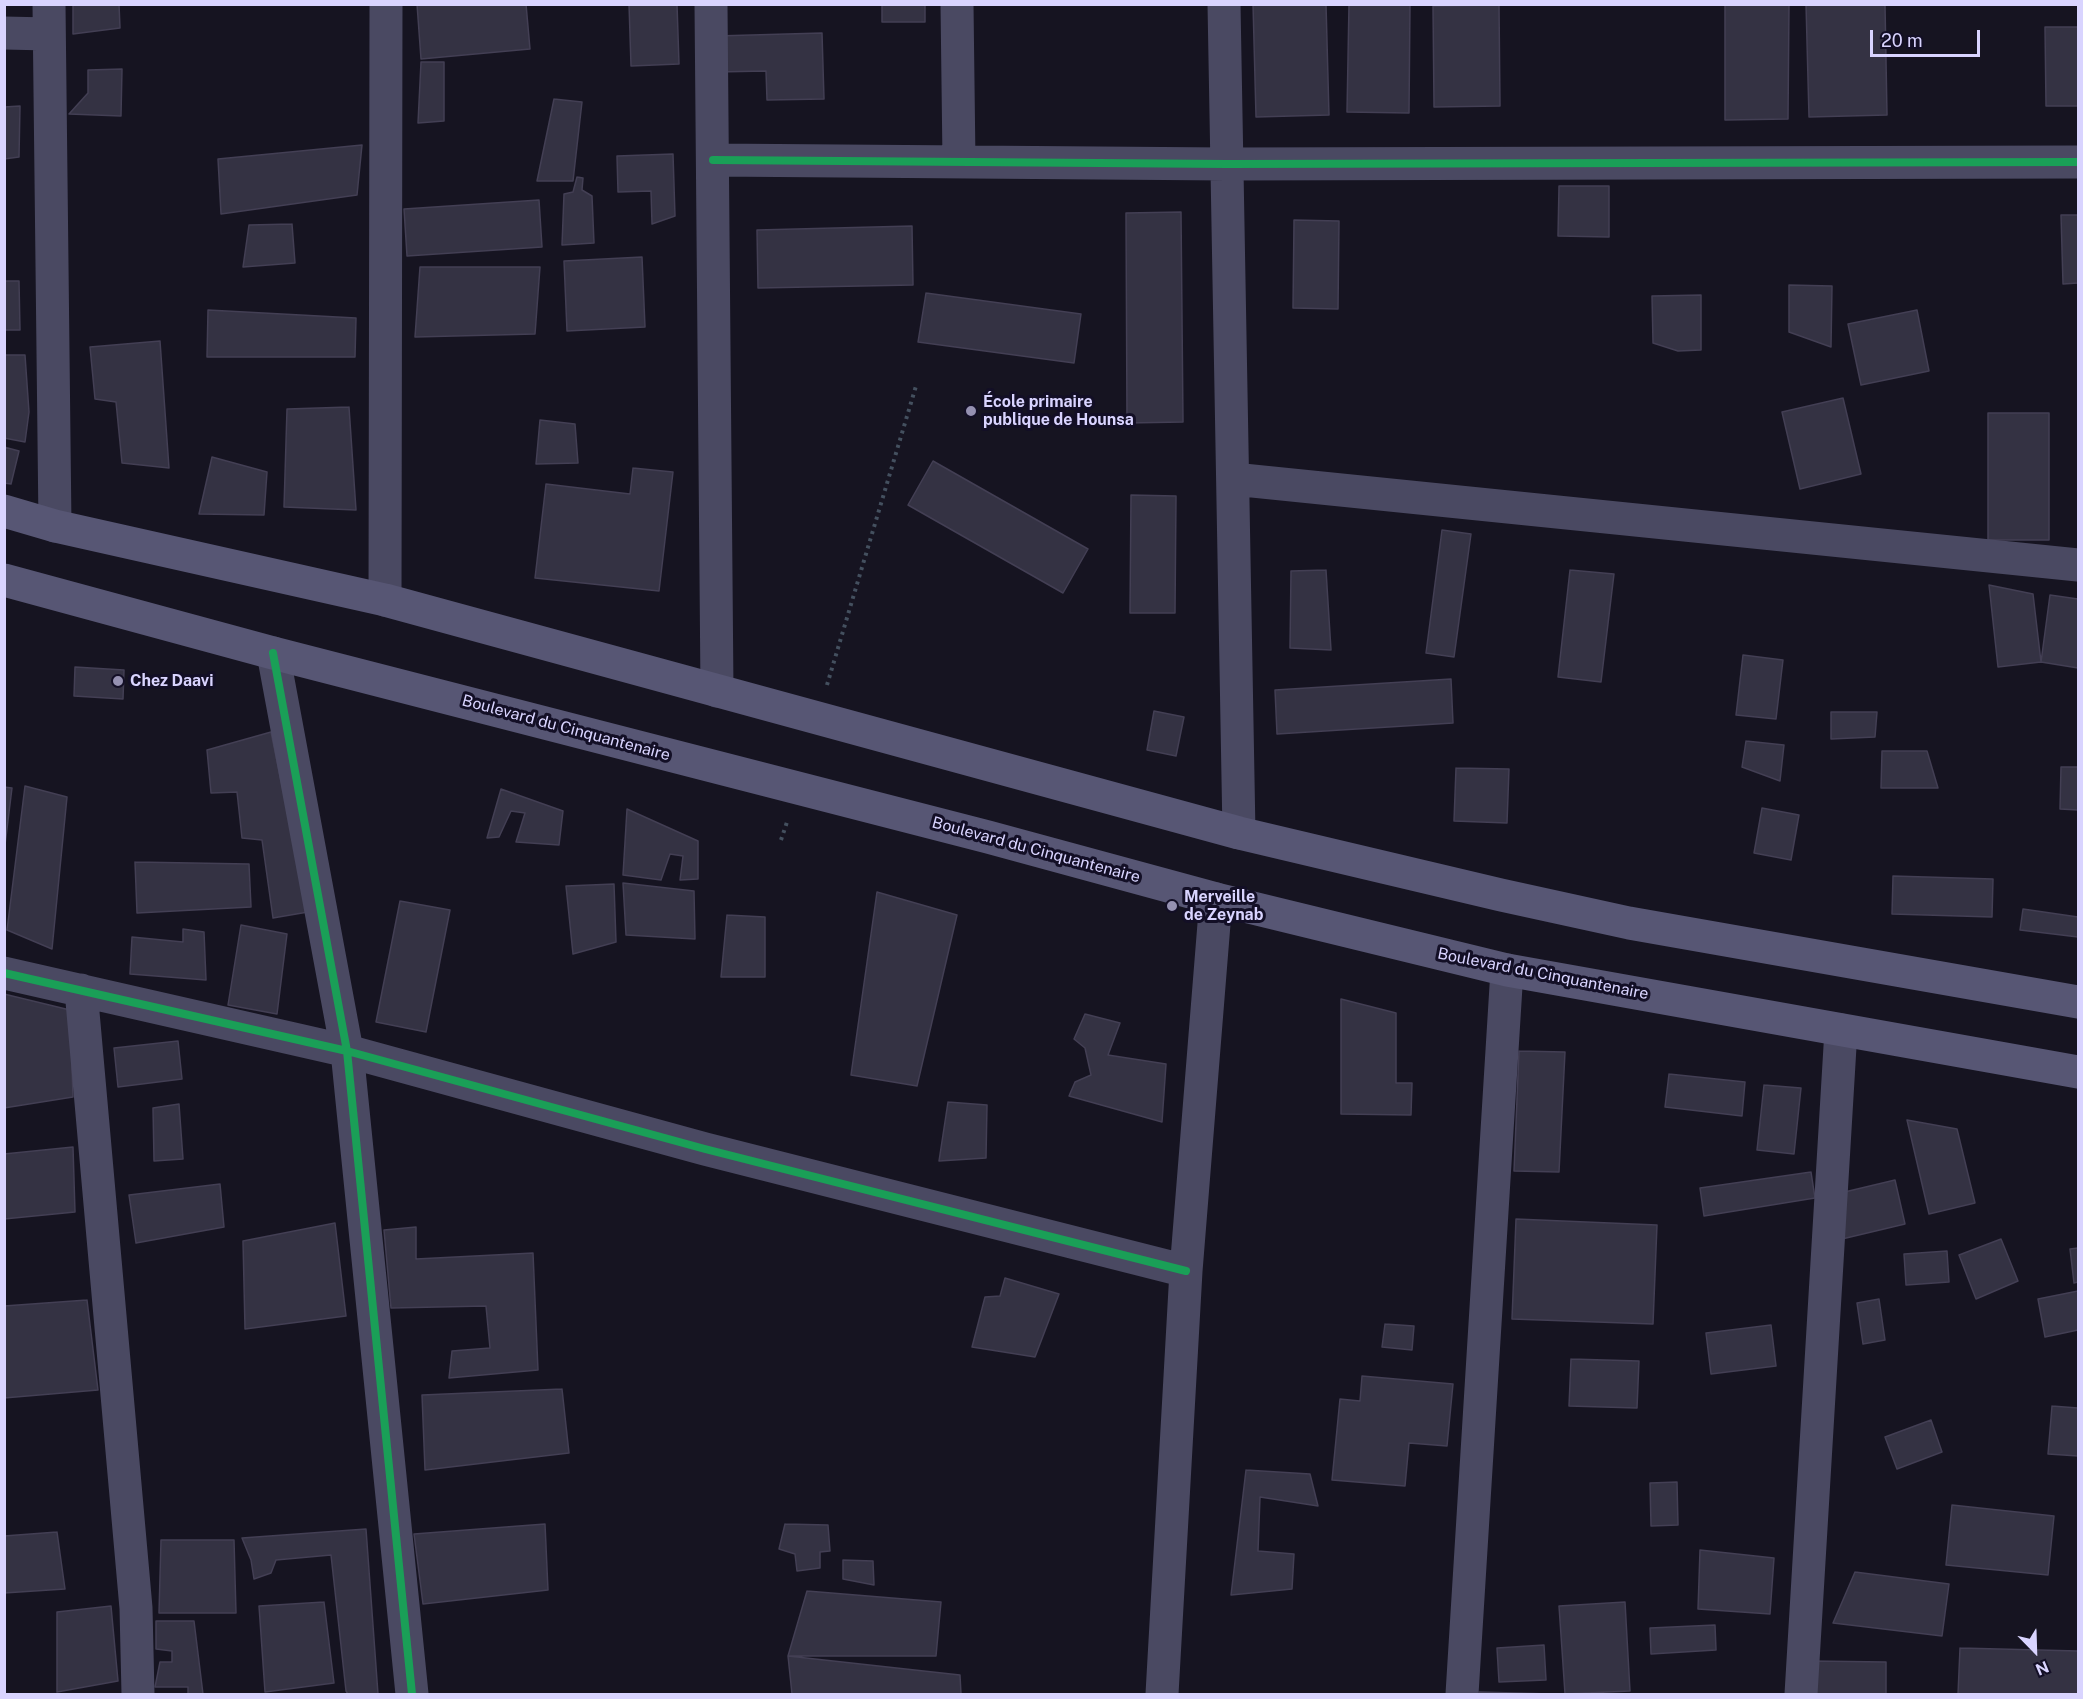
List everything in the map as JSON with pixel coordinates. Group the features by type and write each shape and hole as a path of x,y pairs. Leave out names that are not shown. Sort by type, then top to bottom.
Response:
{"main road":[{"path":"4,511 55,526 385,600 1239,833 1501,895 1629,923 2079,1002"},
{"name":"Boulevard du Cinquantenaire","path":"4,580 273,653 797,787 1216,899 1507,970 2079,1071"}],"street":[{"path":"385,600 386,4"},
{"path":"711,4 717,691"},
{"path":"957,4 959,162"},
{"path":"1224,4 1239,833"},
{"path":"4,33 49,19 55,526"},
{"path":"713,160 1227,164 2079,162"},
{"path":"1233,479 2079,565"},
{"path":"273,653 347,1051 412,1695"},
{"path":"1162,1695 1186,1271 1216,899"},
{"path":"1462,1695 1507,970"},
{"path":"4,973 347,1051 717,1152 1186,1271"},
{"path":"81,990 136,1608 138,1695"},
{"path":"1801,1695 1841,1030"}],"path":[{"path":"818,719 916,386"},
{"path":"781,840 797,787"}],"building":[{"path":"73,4 119,4 120,28 73,34"},
{"path":"417,4 526,4 530,49 421,59"},
{"path":"629,4 677,4 679,64 631,66"},
{"path":"882,4 925,4 925,22 882,22"},
{"path":"1253,4 1326,4 1329,115 1256,117"},
{"path":"1349,4 1410,4 1409,113 1347,112"},
{"path":"1725,4 1789,4 1788,119 1725,120"},
{"path":"1806,4 1885,4 1887,115 1809,117"},
{"path":"1499,5 1500,106 1434,107 1433,6"},
{"path":"2045,27 2078,27 2078,106 2046,106"},
{"path":"822,33 824,99 767,100 766,71 716,72 716,36"},
{"path":"421,62 444,62 444,121 418,123"},
{"path":"122,69 121,116 69,114 88,93 88,70"},
{"path":"554,99 582,102 573,181 537,181"},
{"path":"20,106 19,157 4,159 4,107"},
{"path":"362,145 357,195 221,214 218,159"},
{"path":"673,154 675,216 652,224 651,191 618,192 617,156"},
{"path":"577,177 583,178 582,190 592,196 594,243 562,245 564,194 573,192"},
{"path":"1559,186 1609,186 1609,237 1558,236"},
{"path":"539,200 542,247 407,256 404,209"},
{"path":"1181,212 1183,422 1127,423 1126,213"},
{"path":"2061,215 2078,215 2078,283 2063,284"},
{"path":"1294,220 1339,221 1338,309 1293,308"},
{"path":"292,224 295,263 243,267 249,225"},
{"path":"912,226 913,285 758,288 757,230"},
{"path":"642,257 645,327 567,331 564,261"},
{"path":"420,267 540,267 535,334 415,337"},
{"path":"4,281 19,281 20,330 4,330"},
{"path":"1789,285 1832,286 1831,347 1789,332"},
{"path":"926,293 1081,314 1074,363 918,342"},
{"path":"1701,295 1701,350 1678,351 1653,343 1652,296"},
{"path":"208,310 356,318 355,357 207,357"},
{"path":"1917,310 1929,371 1861,385 1848,324"},
{"path":"160,341 169,468 122,463 116,402 95,399 90,347"},
{"path":"4,355 25,355 29,412 25,442 4,438"},
{"path":"1843,398 1861,474 1800,489 1782,412"},
{"path":"349,407 356,510 284,507 287,409"},
{"path":"1988,413 2049,413 2049,540 1988,540"},
{"path":"540,420 575,424 578,463 536,464"},
{"path":"4,447 19,451 11,484 4,483"},
{"path":"212,457 267,472 264,515 199,514"},
{"path":"933,461 1088,549 1063,593 908,505"},
{"path":"633,468 673,472 659,591 535,578 546,484 630,494"},
{"path":"1131,495 1176,496 1175,613 1130,613"},
{"path":"1442,530 1471,534 1454,657 1426,653"},
{"path":"1326,570 1331,650 1290,648 1291,571"},
{"path":"1570,570 1614,574 1601,682 1558,677"},
{"path":"1989,585 2033,594 2041,662 1998,667"},
{"path":"2050,595 2078,599 2078,668 2041,662"},
{"path":"1743,655 1783,660 1776,719 1736,715"},
{"path":"75,667 124,670 123,699 74,696"},
{"path":"1451,679 1453,723 1277,734 1275,690"},
{"path":"1154,711 1184,717 1176,756 1147,750"},
{"path":"1831,712 1877,712 1875,737 1831,739"},
{"path":"271,732 308,912 273,918 262,840 242,838 237,792 211,793 207,750"},
{"path":"1746,741 1784,745 1780,781 1742,767"},
{"path":"1882,751 1927,751 1938,788 1881,788"},
{"path":"2061,767 2078,767 2078,810 2060,809"},
{"path":"1456,768 1509,769 1507,823 1454,821"},
{"path":"25,786 67,797 52,949 7,930"},
{"path":"4,787 12,788 4,853"},
{"path":"501,789 563,811 559,845 516,842 525,813 511,811 499,837 487,838"},
{"path":"1762,808 1799,815 1791,860 1754,853"},
{"path":"627,809 698,841 698,879 680,880 683,856 670,854 661,880 623,875"},
{"path":"135,862 249,864 251,907 137,913"},
{"path":"1893,876 1993,879 1992,917 1892,914"},
{"path":"623,883 694,891 695,939 626,935"},
{"path":"614,884 616,942 573,954 566,886"},
{"path":"877,892 957,915 917,1086 851,1075"},
{"path":"400,901 450,910 426,1032 376,1022"},
{"path":"2023,909 2078,917 2078,937 2020,930"},
{"path":"727,915 765,917 765,977 721,977"},
{"path":"241,925 287,934 277,1014 228,1005"},
{"path":"183,929 204,932 206,980 130,974 132,937 183,942"},
{"path":"4,994 70,1010 73,1097 4,1108"},
{"path":"1341,999 1396,1013 1396,1083 1412,1083 1411,1115 1341,1114"},
{"path":"1085,1014 1120,1023 1108,1055 1166,1064 1162,1122 1069,1096 1075,1082 1091,1075 1085,1048 1074,1039"},
{"path":"178,1041 182,1079 118,1087 114,1048"},
{"path":"1519,1051 1565,1052 1559,1172 1514,1171"},
{"path":"1669,1074 1745,1082 1742,1116 1665,1107"},
{"path":"1764,1085 1801,1088 1794,1154 1757,1150"},
{"path":"948,1102 987,1105 986,1158 939,1161"},
{"path":"179,1104 183,1159 154,1161 153,1108"},
{"path":"1907,1120 1957,1129 1975,1203 1929,1214"},
{"path":"73,1147 75,1212 4,1219 4,1154"},
{"path":"1811,1172 1815,1198 1704,1216 1700,1188"},
{"path":"1895,1180 1905,1224 1842,1239 1832,1195"},
{"path":"220,1184 224,1227 136,1243 129,1195"},
{"path":"1516,1219 1657,1225 1653,1324 1512,1319"},
{"path":"335,1223 346,1316 245,1329 243,1241"},
{"path":"416,1227 416,1259 533,1253 538,1370 449,1378 452,1351 490,1348 486,1306 391,1308 384,1230"},
{"path":"2001,1239 2018,1281 1976,1299 1959,1255"},
{"path":"2078,1248 2078,1282 2074,1283 2070,1249"},
{"path":"1947,1251 1949,1282 1906,1285 1904,1254"},
{"path":"1005,1278 1059,1294 1035,1357 972,1347 985,1297 1000,1296"},
{"path":"2078,1291 2078,1330 2045,1337 2038,1299"},
{"path":"1879,1299 1885,1340 1863,1344 1857,1303"},
{"path":"87,1300 98,1390 4,1398 4,1306"},
{"path":"1385,1324 1414,1326 1412,1350 1382,1347"},
{"path":"1771,1325 1776,1366 1711,1374 1706,1333"},
{"path":"1571,1359 1639,1361 1637,1408 1569,1406"},
{"path":"1362,1376 1453,1384 1447,1446 1409,1443 1405,1486 1332,1480 1340,1399 1360,1401"},
{"path":"562,1389 569,1453 425,1470 422,1395"},
{"path":"2052,1406 2078,1408 2078,1456 2048,1454"},
{"path":"1931,1420 1942,1452 1897,1469 1885,1437"},
{"path":"1246,1470 1310,1474 1318,1506 1260,1497 1258,1551 1294,1554 1292,1589 1231,1595"},
{"path":"1677,1482 1678,1525 1651,1526 1650,1483"},
{"path":"1952,1505 2054,1516 2048,1575 1946,1565"},
{"path":"545,1524 548,1590 423,1604 414,1534"},
{"path":"785,1524 828,1525 830,1551 820,1552 820,1568 797,1571 795,1554 779,1549"},
{"path":"366,1529 378,1694 348,1694 331,1555 276,1560 271,1573 254,1579 251,1560 242,1538"},
{"path":"57,1532 65,1589 4,1593 4,1536"},
{"path":"161,1540 234,1540 236,1613 159,1613"},
{"path":"1700,1550 1774,1558 1770,1614 1698,1609"},
{"path":"843,1560 873,1561 874,1585 843,1579"},
{"path":"1855,1572 1949,1584 1942,1636 1833,1623"},
{"path":"807,1591 941,1602 936,1656 788,1656"},
{"path":"324,1602 334,1683 265,1692 259,1606"},
{"path":"1625,1602 1630,1691 1565,1694 1559,1606"},
{"path":"111,1606 118,1681 57,1692 57,1612"},
{"path":"156,1621 194,1621 203,1694 188,1694 188,1687 155,1687 160,1662 172,1662 172,1651 156,1649"},
{"path":"1715,1625 1716,1650 1651,1654 1650,1628"},
{"path":"1544,1645 1546,1680 1499,1682 1497,1648"},
{"path":"1960,1648 2078,1651 2078,1694 1958,1694"},
{"path":"788,1656 960,1675 961,1694 792,1694"},
{"path":"1812,1661 1886,1662 1886,1694 1812,1694"},
{"path":"1479,1692 1551,1694 1479,1694"}],"cycle path":[{"path":"713,160 1227,164 2078,162"},
{"path":"273,653 347,1051 412,1694"},
{"path":"4,973 347,1051 705,1149 1186,1271"}],"place":[{"name":"École primaire publique de Hounsa","path":"971,411"},
{"name":"Chez Daavi","path":"118,681"},
{"name":"Merveille de Zeynab","path":"1172,906"}]}
